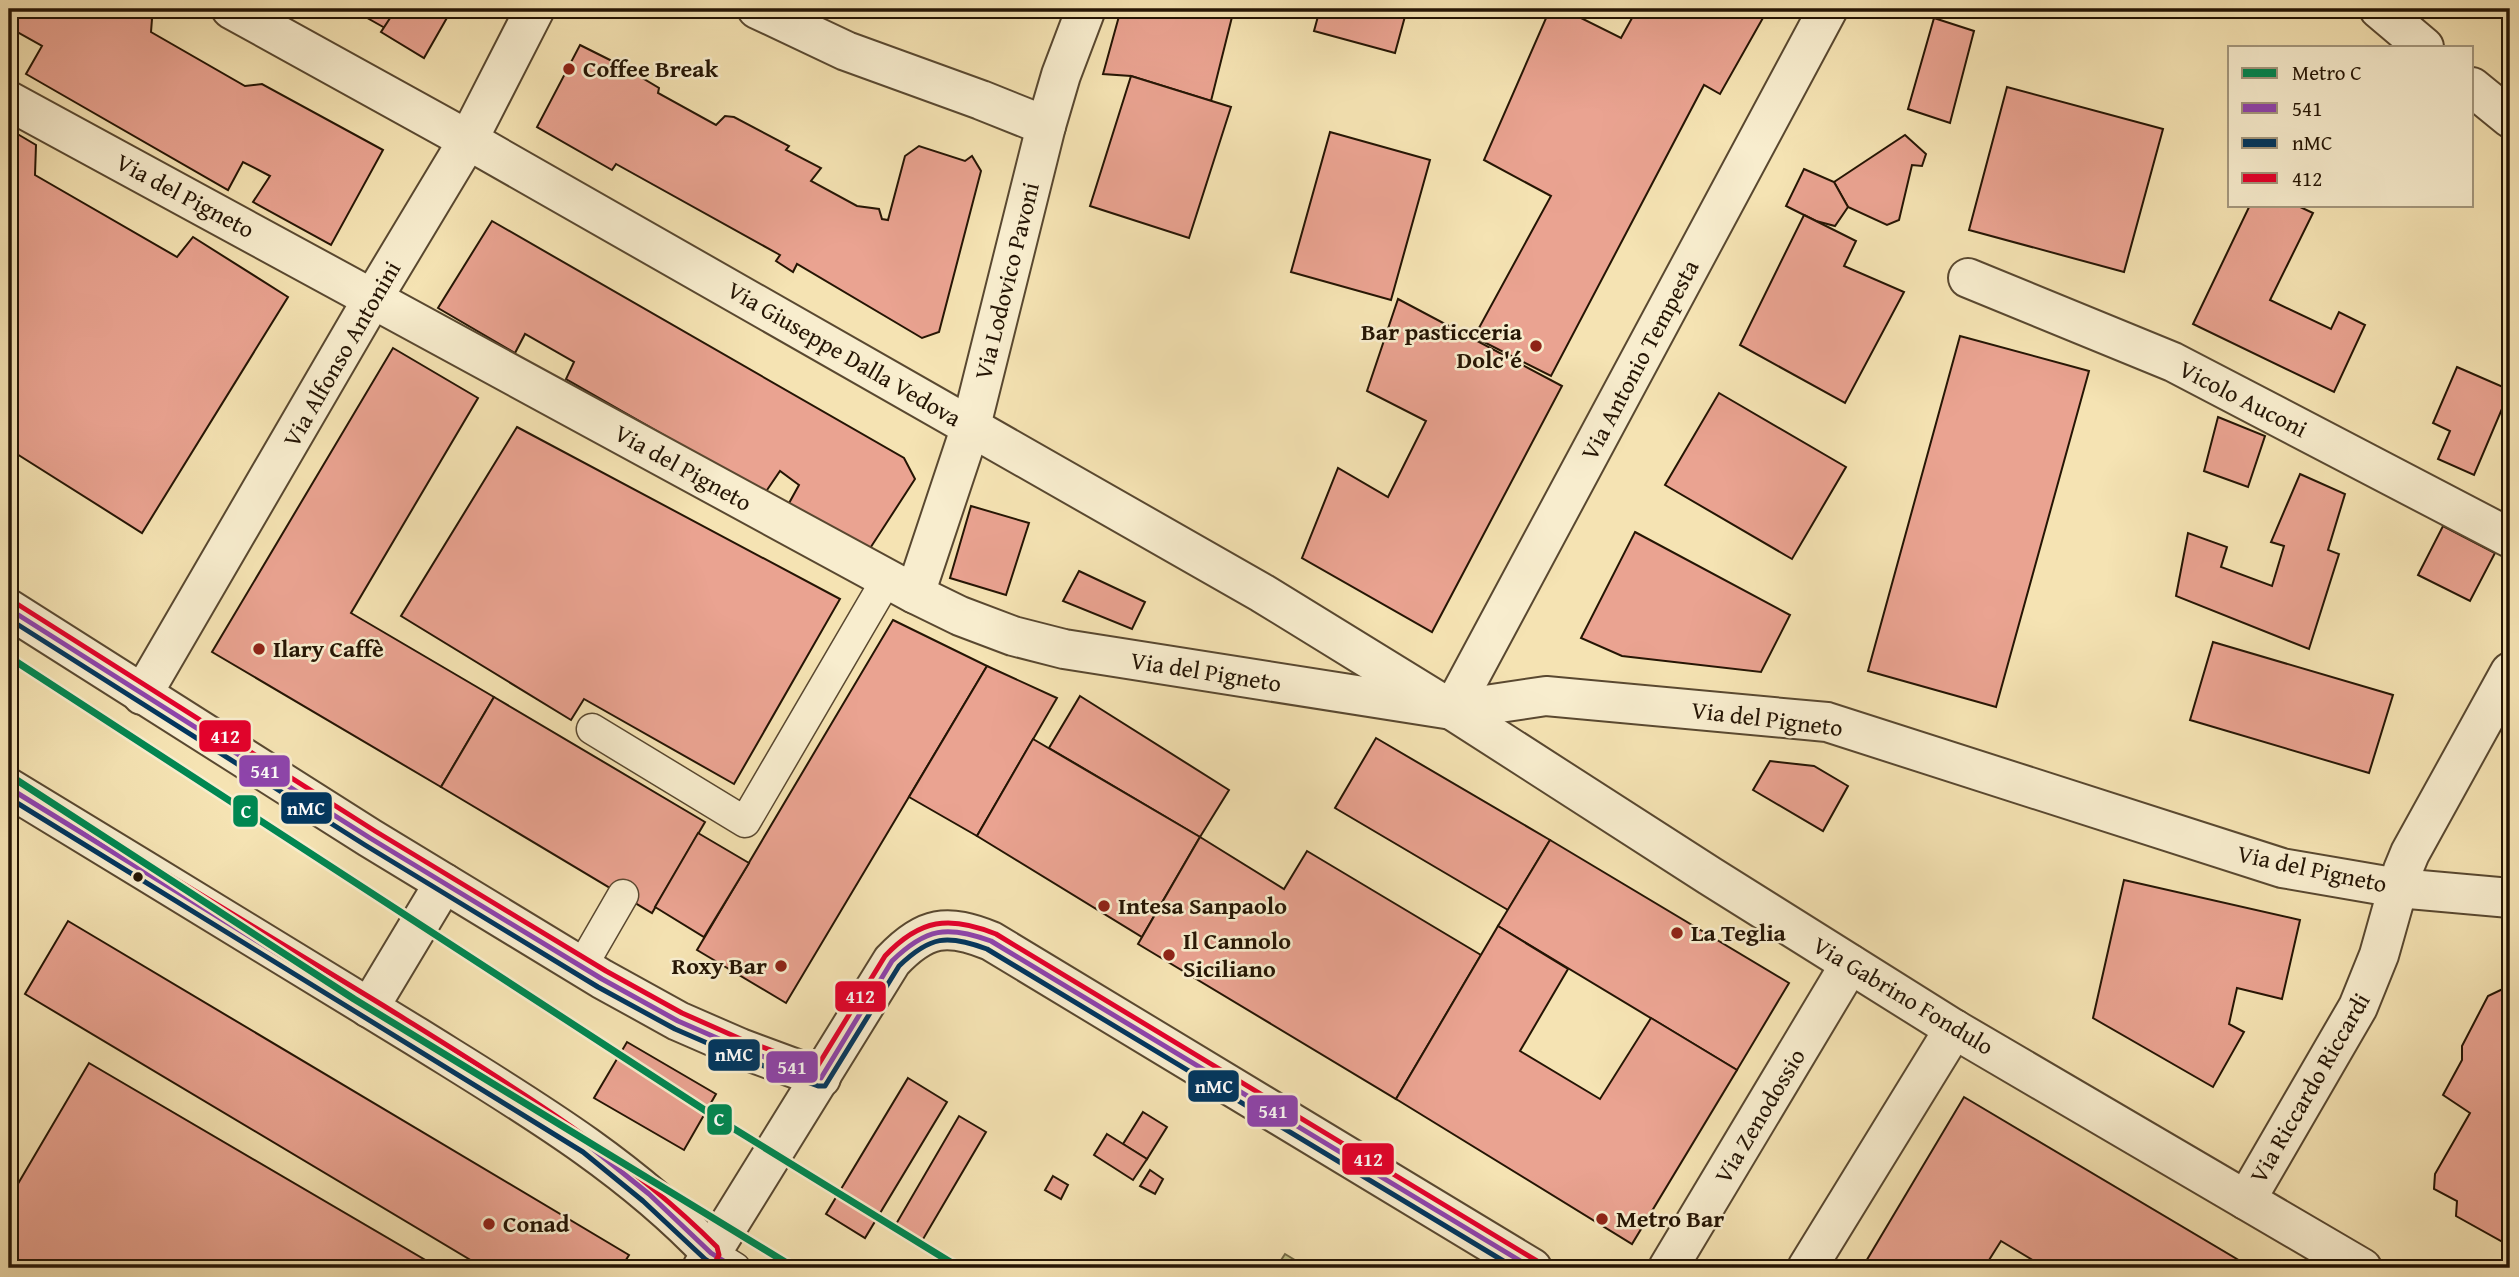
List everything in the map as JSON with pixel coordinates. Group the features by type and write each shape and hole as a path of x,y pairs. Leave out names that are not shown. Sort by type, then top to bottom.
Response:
{"street":[{"name":"Via Giuseppe Dalla Vedova","path":"231,9 468,140 1262,593 1452,710"},
{"name":"Via Alfonso Antonini","path":"142,695 468,140 535,9"},
{"path":"757,9 846,51 1046,126"},
{"name":"Via Lodovico Pavoni","path":"901,586 971,426 1046,126 1086,9"},
{"name":"Via Antonio Tempesta","path":"1452,710 1828,9"},
{"path":"2379,9 2423,46"},
{"path":"2474,89 2510,118"},
{"name":"Via del Pigneto","path":"9,101 901,586 960,616 1013,636 1064,649 1452,710 1546,696 1827,722 2282,868 2398,888 2510,898"},
{"name":"Vicolo Auconi","path":"1968,278 2173,362 2510,538"},
{"path":"9,609 142,695 582,966 688,1026 821,1078"},
{"name":"Via Riccardo Riccardi","path":"2246,1200 2358,1007 2379,955 2410,853 2510,672"},
{"name":"Via Gabrino Fondulo","path":"1452,710 1954,1029 2362,1268"},
{"path":"9,788 360,1002 587,1145 649,1194 719,1265 821,1078 892,961 920,937 940,929 954,929 991,941 1532,1268"},
{"path":"360,1002 435,877"},
{"name":"Via Zenodossio","path":"1668,1268 1850,964"},
{"path":"1807,1268 1954,1029"}],"lane":[{"path":"592,729 680,796 745,822 901,586"},
{"path":"582,966 623,895"}],"green space":[{"path":"1285,1254 1308,1268 1276,1268"}],"building":[{"path":"9,9 135,9 152,19 151,32 245,86 262,84 383,150 331,245 253,202 270,176 243,162 228,190 26,74 42,46 17,32 9,49"},
{"path":"396,9 385,28 355,11"},
{"path":"396,9 452,9 424,58 381,32"},
{"path":"1121,9 1234,9 1211,101 1131,76 1103,74"},
{"path":"1320,9 1407,9 1395,53 1314,31"},
{"path":"1550,9 1563,9 1621,38 1637,9 1768,9 1720,94 1704,85 1551,376 1474,337 1551,196 1484,160"},
{"path":"1934,18 1974,31 1950,123 1908,109"},
{"path":"580,45 622,66 659,88 658,93 716,125 725,116 734,117 789,146 786,150 821,168 811,181 857,206 879,209 882,219 888,220 905,156 919,146 965,161 972,156 981,171 939,332 922,338 797,264 793,272 776,261 780,255 616,164 612,170 537,127"},
{"path":"1131,76 1231,107 1189,238 1090,206"},
{"path":"2007,87 2163,129 2124,272 1969,230"},
{"path":"9,129 36,145 35,175 177,257 193,237 288,297 142,533 9,449"},
{"path":"1330,132 1430,160 1391,300 1291,272"},
{"path":"1905,135 1926,154 1922,166 1912,165 1899,220 1887,225 1848,207 1834,182"},
{"path":"1804,169 1834,182 1848,207 1835,226 1816,221 1786,206"},
{"path":"2250,206 2298,206 2313,213 2270,300 2331,329 2339,312 2365,325 2334,392 2193,324"},
{"path":"1804,215 1856,241 1844,266 1904,292 1845,403 1740,345"},
{"path":"492,221 904,458 915,479 867,553 788,505 799,485 780,471 765,493 566,379 574,362 525,334 515,353 438,308"},
{"path":"1398,299 1562,386 1432,632 1302,558 1338,468 1388,497 1426,421 1367,391"},
{"path":"1960,336 2089,371 1996,707 1868,671"},
{"path":"393,348 478,398 351,613 494,697 441,787 212,652"},
{"path":"2457,367 2510,390 2474,475 2438,459 2450,431 2433,423"},
{"path":"1719,393 1846,467 1792,559 1665,485"},
{"path":"2218,417 2265,436 2248,487 2204,471"},
{"path":"517,427 840,599 734,784 584,699 571,720 401,616"},
{"path":"2300,474 2345,494 2328,550 2339,554 2309,649 2176,596 2188,533 2227,547 2221,567 2272,586 2284,546 2271,542"},
{"path":"971,506 1029,523 1006,595 950,578"},
{"path":"2443,526 2495,553 2470,601 2418,575"},
{"path":"1635,532 1790,615 1761,672 1622,656 1581,638"},
{"path":"1079,571 1145,602 1132,629 1063,601"},
{"path":"893,620 987,666 786,1003 697,950"},
{"path":"2213,642 2393,695 2369,773 2190,720"},
{"path":"987,666 1057,698 977,836 909,797"},
{"path":"1080,696 1229,790 1200,837 1049,748"},
{"path":"494,697 705,822 652,913 441,787"},
{"path":"1376,738 1550,840 1508,910 1335,808"},
{"path":"1033,739 1200,837 1142,937 977,836"},
{"path":"1770,761 1814,766 1848,786 1823,831 1753,790"},
{"path":"698,833 749,863 704,937 655,907"},
{"path":"1200,837 1284,889 1307,851 1481,955 1396,1099 1138,944"},
{"path":"1550,840 1789,983 1737,1070 1498,926"},
{"path":"2124,880 2300,920 2282,999 2237,988 2229,1024 2244,1032 2213,1087 2093,1018"},
{"path":"68,921 629,1255 621,1268 484,1268 25,994"},
{"path":"1498,926 1568,969 1520,1051 1600,1099 1651,1018 1737,1070 1632,1244 1396,1099"},
{"path":"2507,987 2510,989 2510,1246 2456,1216 2457,1201 2434,1189 2435,1174 2470,1113 2443,1095 2462,1060 2462,1046 2488,996"},
{"path":"627,1042 716,1094 684,1150 594,1098"},
{"path":"89,1063 439,1268 9,1268 9,1199"},
{"path":"908,1078 947,1102 865,1238 826,1214"},
{"path":"1964,1097 2252,1268 2046,1268 2001,1241 1984,1268 1862,1268"},
{"path":"1143,1112 1167,1127 1147,1159 1123,1144"},
{"path":"959,1116 986,1132 919,1246 892,1231"},
{"path":"1107,1134 1147,1159 1133,1180 1094,1155"},
{"path":"1150,1170 1163,1179 1155,1194 1140,1186"},
{"path":"1053,1176 1068,1185 1061,1199 1045,1190"}],"metro line":[{"name":"C","path":"9,657 723,1122 960,1268"},
{"name":"C","path":"9,775 354,999 795,1268"}],"transit line":[{"name":"412","path":"14,602 375,831 606,971 682,1013 743,1040 817,1067 885,956 898,944 910,934 936,924 964,924 979,928 996,934 1537,1261"},
{"name":"541","path":"9,609 370,838 602,979 678,1021 740,1048 821,1078 892,961 904,950 927,936 938,933 976,936 991,941 1532,1268"},
{"name":"nMC","path":"9,619 365,845 598,987 675,1029 737,1056 818,1086 825,1086 899,966 930,943 950,940 973,944 987,949 1515,1268"},
{"name":"412","path":"14,781 384,1006 558,1117 640,1178 717,1247 719,1255 712,1268"},
{"name":"541","path":"9,788 588,1145 649,1194 711,1253 735,1268"},
{"name":"nMC","path":"9,798 583,1152 643,1201 705,1259 719,1268"}],"place":[{"name":"Coffee Break","path":"569,69"},
{"name":"Bar pasticceria Dolc'é","path":"1536,346"},
{"name":"Ilary Caffè","path":"259,649"},
{"name":"Intesa Sanpaolo","path":"1104,906"},
{"name":"La Teglia","path":"1677,933"},
{"name":"Il Cannolo Siciliano","path":"1169,955"},
{"name":"Roxy Bar","path":"781,966"},
{"name":"Metro Bar","path":"1602,1219"},
{"name":"Conad","path":"489,1224"}]}
